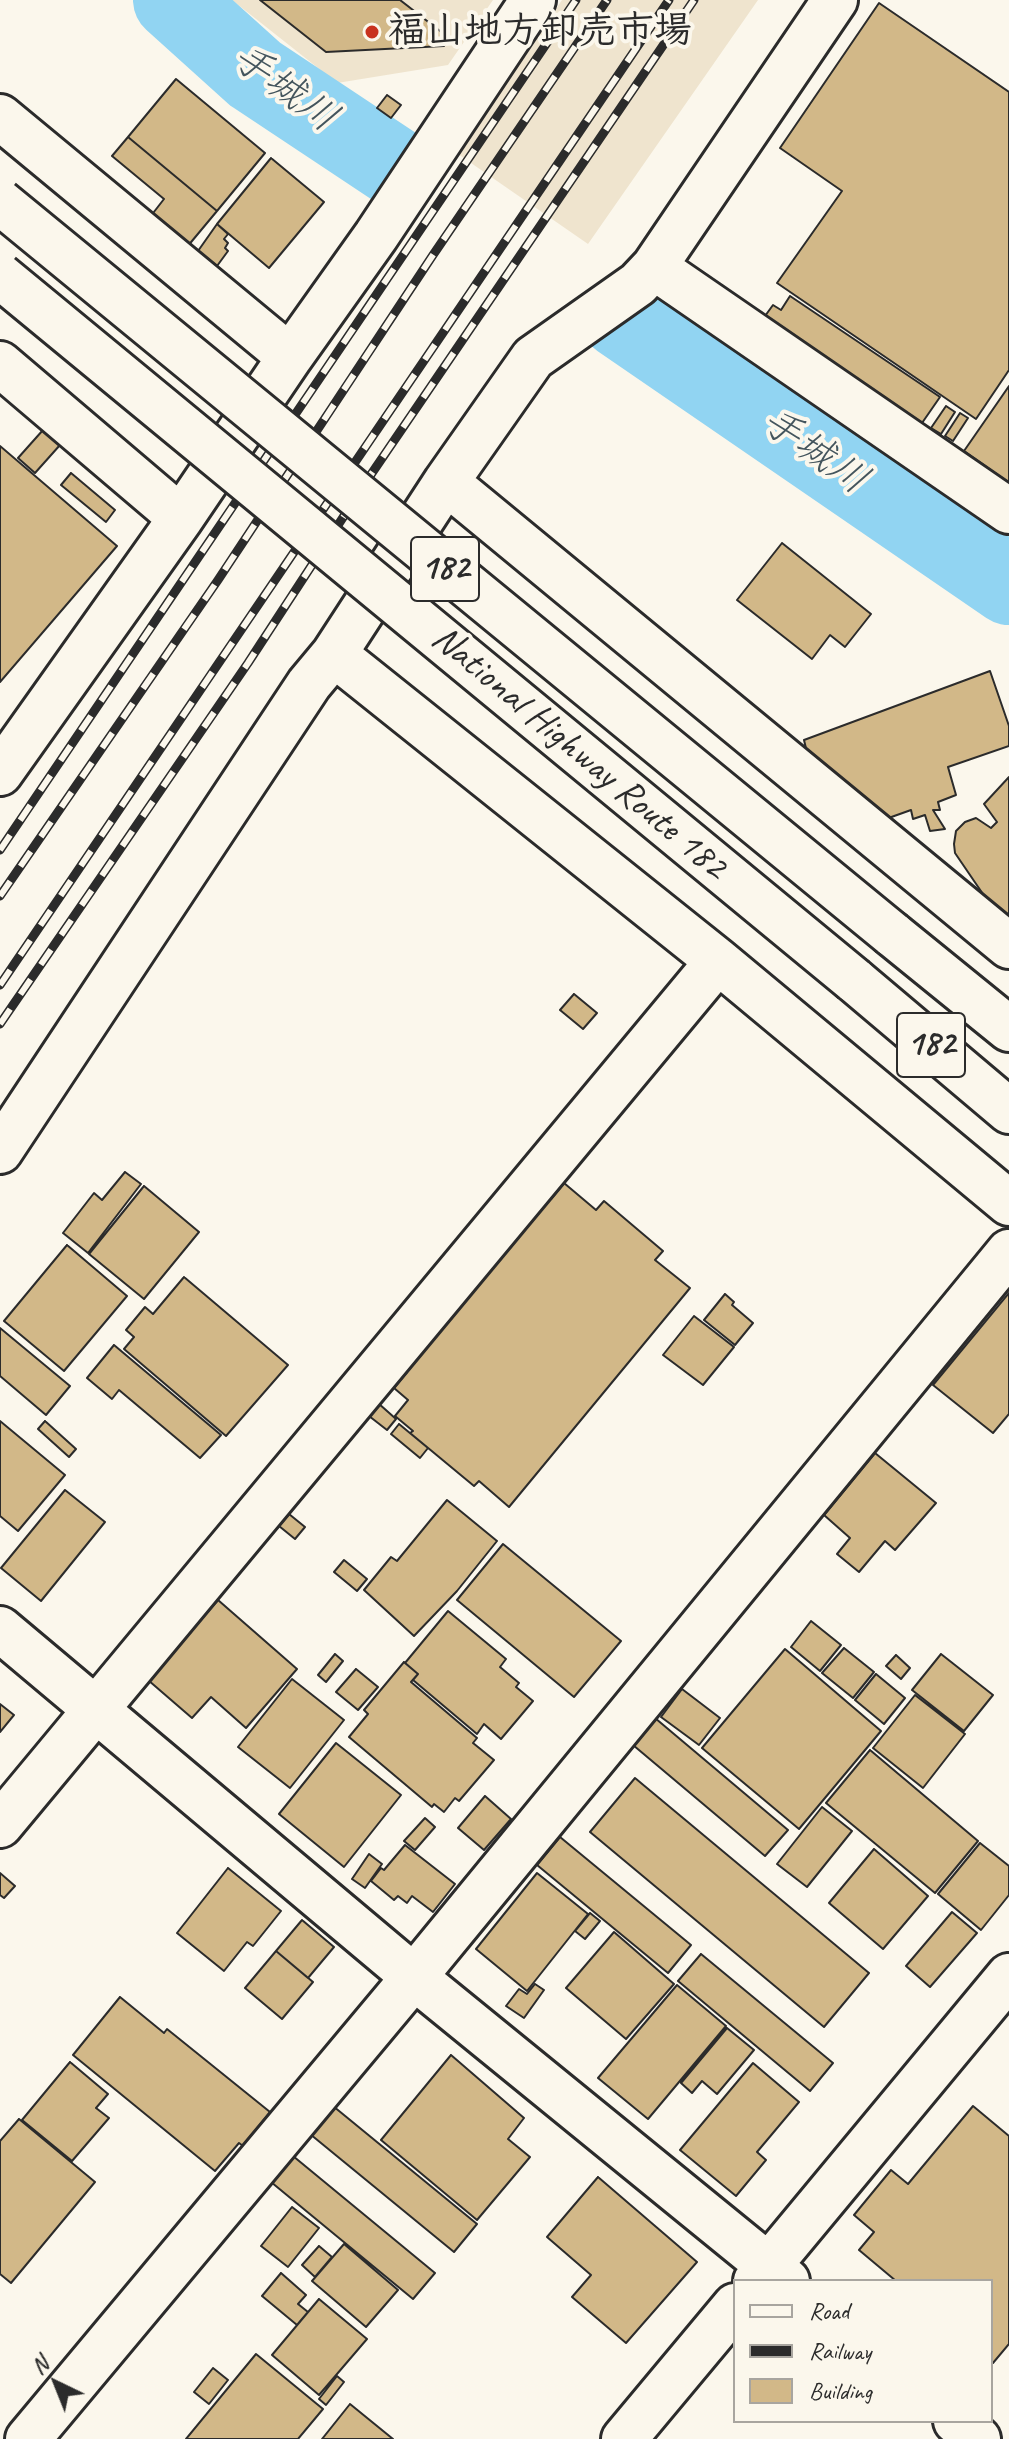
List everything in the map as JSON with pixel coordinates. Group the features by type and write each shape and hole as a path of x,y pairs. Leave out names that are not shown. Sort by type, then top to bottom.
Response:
{"main road":[{"path":"0,773 376,236 533,0"},
{"path":"0,1151 309,684 334,654 446,482 533,358 646,275 835,0"},
{"path":"0,117 290,357"},
{"name":"National Highway Route 182","path":"0,202 1009,1029"},
{"path":"646,275 1009,511"},
{"name":"National Highway Route 182","path":"0,276 1009,1111"},
{"path":"0,364 181,518"},
{"path":"446,482 1009,946"},
{"path":"334,654 718,961 1009,1203"},
{"path":"0,1825 718,961"},
{"path":"28,2439 414,1977 1009,1252"},
{"path":"0,1629 771,2276 1009,1976"},
{"path":"624,2439 733,2308"},
{"path":"958,2423 978,2439"}],"shaded area":[{"name":"福山地方卸売市場","path":"232,0 493,0 448,65 337,83"},
{"path":"562,0 758,0 588,244 458,154"}],"building":[{"path":"260,0 400,0 449,38 444,46 326,52"},
{"path":"879,3 1009,92 1009,370 976,419 777,283 842,191 780,148"},
{"path":"176,79 265,153 217,211 128,137"},
{"path":"387,95 401,105 391,118 377,108"},
{"path":"128,137 217,211 187,247 150,217 164,199 112,156"},
{"path":"271,158 324,202 269,268 217,224"},
{"path":"217,224 228,234 224,239 228,243 225,248 228,251 217,266 198,251"},
{"path":"790,296 940,397 922,423 765,316 773,305 781,310"},
{"path":"1009,386 1009,483 964,451"},
{"path":"946,406 955,412 941,434 931,428"},
{"path":"960,413 968,418 953,441 945,436"},
{"path":"43,430 60,445 35,473 18,458"},
{"path":"0,446 117,546 0,682"},
{"path":"71,473 115,510 106,522 61,485"},
{"path":"782,543 871,614 845,647 830,635 812,659 737,600"},
{"path":"990,671 1009,726 1009,746 948,767 956,795 938,802 940,810 933,810 945,829 930,831 925,815 913,819 911,810 883,820 809,761 804,740"},
{"path":"1009,777 1009,927 1002,922 955,853 954,844 956,831 965,822 976,818 991,828 997,822 984,804"},
{"path":"574,994 597,1013 583,1029 560,1010"},
{"path":"125,1172 141,1184 88,1253 63,1233 94,1193 102,1200"},
{"path":"564,1183 596,1210 604,1201 663,1251 655,1260 690,1288 509,1507 479,1481 474,1486 410,1433 413,1431 395,1416 408,1400 394,1388 549,1197 551,1199"},
{"path":"144,1186 199,1232 144,1299 89,1254"},
{"path":"67,1245 127,1296 64,1371 4,1321"},
{"path":"184,1277 288,1365 226,1436 124,1349 134,1337 126,1330 145,1307 153,1314"},
{"path":"1009,1293 1009,1414 993,1433 933,1385"},
{"path":"725,1294 734,1302 732,1305 753,1323 735,1345 704,1320"},
{"path":"694,1316 734,1347 703,1385 663,1355"},
{"path":"0,1328 70,1386 46,1415 0,1376"},
{"path":"114,1345 221,1435 200,1458 119,1390 112,1399 87,1378"},
{"path":"378,1403 396,1419 387,1430 369,1416"},
{"path":"0,1421 65,1475 18,1531 0,1516"},
{"path":"45,1421 76,1449 69,1457 38,1429"},
{"path":"399,1424 428,1448 420,1458 391,1434"},
{"path":"875,1453 936,1503 895,1550 885,1541 859,1572 837,1554 850,1538 824,1515"},
{"path":"65,1490 105,1522 41,1601 1,1568"},
{"path":"447,1500 497,1541 457,1591 414,1636 364,1590 391,1557 397,1561"},
{"path":"289,1514 305,1527 295,1539 279,1526"},
{"path":"503,1544 621,1641 574,1697 457,1600"},
{"path":"344,1560 367,1579 357,1591 334,1572"},
{"path":"218,1600 297,1669 246,1728 211,1697 192,1718 148,1680"},
{"path":"448,1611 506,1659 500,1667 519,1683 516,1687 533,1701 501,1739 484,1724 477,1734 413,1680 418,1674 405,1663"},
{"path":"811,1621 841,1645 820,1671 791,1647"},
{"path":"844,1648 874,1672 853,1698 822,1673"},
{"path":"785,1649 881,1731 799,1829 702,1748"},
{"path":"335,1654 343,1661 326,1682 318,1675"},
{"path":"941,1654 993,1695 964,1731 912,1690"},
{"path":"896,1655 910,1668 901,1679 886,1666"},
{"path":"404,1662 418,1674 411,1682 477,1738 473,1743 494,1760 459,1801 455,1798 444,1812 434,1804 432,1807 349,1737 368,1714 364,1710"},
{"path":"356,1669 378,1687 358,1710 336,1692"},
{"path":"876,1674 905,1698 884,1724 855,1700"},
{"path":"292,1679 344,1720 290,1788 238,1747"},
{"path":"682,1689 720,1718 699,1745 661,1717"},
{"path":"915,1695 965,1734 923,1788 873,1748"},
{"path":"0,1704 14,1715 0,1732"},
{"path":"655,1718 788,1830 765,1856 633,1745"},
{"path":"336,1743 401,1795 344,1867 279,1814"},
{"path":"870,1750 978,1841 935,1893 826,1803"},
{"path":"635,1778 869,1973 824,2027 590,1832"},
{"path":"485,1796 511,1819 484,1850 458,1828"},
{"path":"822,1807 852,1831 807,1887 777,1864"},
{"path":"425,1818 435,1827 415,1850 404,1841"},
{"path":"560,1837 691,1945 668,1973 537,1865"},
{"path":"980,1843 1009,1866 1009,1895 981,1930 938,1894"},
{"path":"405,1845 455,1884 433,1912 412,1896 407,1903 398,1896 394,1900 371,1881"},
{"path":"874,1849 928,1896 883,1949 829,1903"},
{"path":"369,1854 382,1864 365,1888 352,1879"},
{"path":"228,1868 281,1911 253,1946 247,1942 224,1971 177,1933"},
{"path":"0,1873 15,1886 4,1898 0,1895"},
{"path":"537,1873 588,1914 527,1991 476,1949"},
{"path":"952,1912 977,1933 930,1987 906,1966"},
{"path":"590,1913 600,1921 585,1939 575,1931"},
{"path":"302,1920 334,1947 308,1978 276,1951"},
{"path":"614,1932 674,1984 626,2039 566,1988"},
{"path":"276,1951 313,1982 282,2019 245,1988"},
{"path":"701,1954 833,2063 810,2091 678,1981"},
{"path":"535,1984 544,1990 524,2018 506,2006 519,1989 527,1994"},
{"path":"677,1985 726,2026 648,2119 598,2078"},
{"path":"120,1997 164,2033 167,2029 270,2112 243,2146 239,2143 215,2171 73,2055"},
{"path":"727,2028 754,2050 717,2094 702,2081 692,2093 681,2083"},
{"path":"451,2055 524,2118 508,2139 530,2157 477,2220 381,2140"},
{"path":"70,2062 108,2094 96,2108 109,2118 72,2161 22,2120"},
{"path":"753,2063 799,2102 757,2152 766,2160 736,2196 680,2150"},
{"path":"333,2106 477,2224 454,2252 310,2134"},
{"path":"973,2106 1009,2136 1009,2344 993,2363 993,2279 894,2279 859,2250 874,2232 854,2215 891,2170 908,2184"},
{"path":"19,2119 95,2182 11,2283 0,2274 0,2141"},
{"path":"293,2156 435,2273 413,2299 271,2182"},
{"path":"598,2177 697,2262 626,2343 572,2297 591,2275 547,2237"},
{"path":"292,2207 319,2228 288,2267 261,2246"},
{"path":"344,2244 398,2290 366,2327 312,2281"},
{"path":"319,2246 332,2257 315,2277 302,2265"},
{"path":"281,2273 306,2295 298,2304 308,2312 297,2325 262,2296"},
{"path":"319,2299 367,2339 319,2395 272,2355"},
{"path":"256,2354 323,2409 298,2439 186,2439"},
{"path":"213,2368 228,2380 209,2404 194,2392"},
{"path":"337,2376 344,2382 326,2405 319,2399"},
{"path":"350,2404 393,2439 322,2439"}],"waterway":[{"name":"手城川","path":"173,0 255,74 401,171"},
{"name":"手城川","path":"620,318 1009,585"}],"railway":[{"path":"0,850 576,0"},
{"path":"0,896 218,580 433,255 607,0"},
{"path":"0,985 669,0"},
{"path":"0,1024 248,663 372,473 694,0"}],"place":[{"name":"福山地方卸売市場","path":"372,32"}]}
